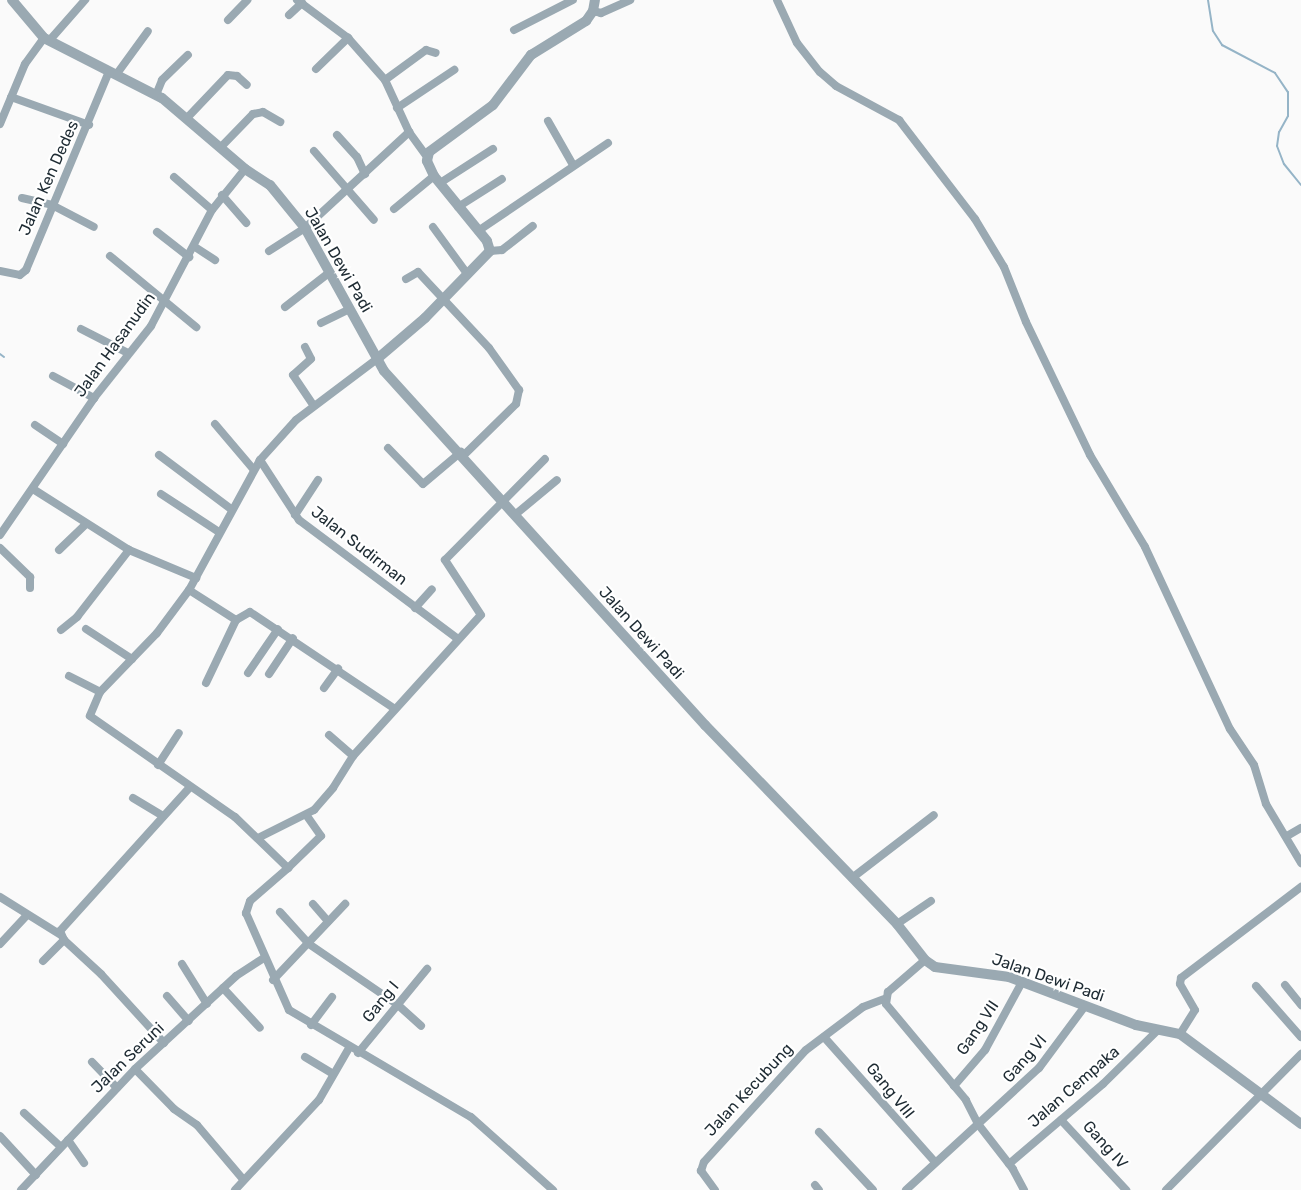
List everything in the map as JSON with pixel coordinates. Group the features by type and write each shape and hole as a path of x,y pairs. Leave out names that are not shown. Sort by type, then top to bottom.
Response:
{"street":[{"path":"12,0 46,40"},
{"path":"0,124 26,64 85,0"},
{"path":"228,20 247,0"},
{"path":"514,30 573,0"},
{"path":"427,157 432,148 492,105 531,55 586,21 594,6 601,13 630,0"},
{"path":"777,0 797,43 820,72 836,86 899,120 975,219 1004,267 1026,322 1085,445 1145,547 1230,729 1254,765 1266,804 1301,863"},
{"path":"289,15 299,1 348,39 386,80 409,132 427,157 437,180 478,231 490,251"},
{"name":"Jalan Ken Dedes","path":"0,271 24,273 112,73 148,32"},
{"path":"316,69 348,39"},
{"name":"Jalan Dewi Padi","path":"46,40 156,95 187,118 244,169 270,185 305,228 377,359 705,725 897,924 926,960 935,967 979,970 1022,982 1157,1031 1179,1034 1299,1120"},
{"path":"386,80 426,50 436,53"},
{"path":"156,95 162,80 188,55"},
{"path":"397,108 454,70"},
{"path":"187,118 228,75 237,76 247,85"},
{"path":"11,97 89,125"},
{"path":"220,148 253,114 263,112 280,122"},
{"path":"548,121 573,165"},
{"path":"269,251 305,228 409,132"},
{"path":"337,135 357,157 365,174"},
{"path":"478,231 608,143"},
{"path":"394,209 437,180 493,149"},
{"path":"314,152 374,220"},
{"name":"Jalan Hasanudin","path":"0,535 94,398 165,303 212,210 244,169"},
{"path":"174,177 212,210"},
{"path":"458,207 502,179"},
{"path":"222,195 246,223"},
{"path":"22,198 52,205 94,227"},
{"path":"288,868 258,838 202,793 189,788 93,720 90,709 100,692 132,659 189,590 231,509 260,460 315,406 377,359 468,275 490,251 502,250 533,226"},
{"path":"432,227 468,275"},
{"path":"157,232 189,257"},
{"path":"195,247 215,260"},
{"path":"110,256 196,327"},
{"path":"285,307 330,272"},
{"path":"388,447 423,484 462,453 520,396 489,348 418,272 406,279"},
{"path":"321,323 350,309"},
{"path":"81,329 128,353"},
{"path":"305,347 311,359 293,375 315,406"},
{"path":"53,376 94,398"},
{"path":"214,424 254,470"},
{"path":"34,425 63,444"},
{"path":"159,455 231,509"},
{"path":"258,838 307,816 333,789 353,756 481,612 446,566 445,560 502,499 545,459"},
{"name":"Jalan Sudirman","path":"260,460 295,515 458,639"},
{"path":"295,515 318,480"},
{"path":"516,514 557,480"},
{"path":"33,489 129,549 196,578"},
{"path":"161,494 219,532"},
{"path":"58,550 86,524"},
{"path":"0,548 30,577 30,588"},
{"path":"61,630 77,617 129,549"},
{"path":"415,608 432,589"},
{"path":"189,590 236,620"},
{"path":"206,683 236,620 250,612 395,709"},
{"path":"86,629 132,659"},
{"path":"248,673 278,629"},
{"path":"269,674 293,639"},
{"path":"324,688 338,669"},
{"path":"69,676 100,692"},
{"path":"158,765 179,734"},
{"path":"329,735 353,756"},
{"path":"43,962 62,938 61,928 189,788"},
{"path":"133,798 163,816"},
{"path":"852,878 934,815"},
{"path":"307,816 321,836 247,905 248,921 273,980 289,1010 349,1048 471,1118 553,1190"},
{"path":"1287,836 1301,828"},
{"path":"1179,1034 1195,1010 1180,984 1181,978 1301,887"},
{"path":"1,898 62,938 101,974 164,1043"},
{"path":"897,924 932,901"},
{"path":"313,904 328,921"},
{"path":"273,980 345,904"},
{"path":"280,912 309,944 398,1005 422,1026"},
{"path":"0,944 26,916"},
{"name":"Jalan Seruni","path":"21,1190 135,1070 223,988 264,958"},
{"name":"Jalan Kecubung","path":"716,1190 700,1166 789,1066 863,1007 884,999 926,960"},
{"path":"182,964 207,1004"},
{"name":"Gang I","path":"358,1053 427,969"},
{"name":"Gang VII","path":"954,1086 982,1054 1022,982"},
{"path":"1285,985 1301,1005"},
{"path":"1257,986 1301,1037"},
{"path":"223,988 260,1028"},
{"path":"167,996 189,1021"},
{"path":"311,1025 332,997"},
{"path":"884,999 889,1010 954,1086 978,1124 1009,1164 1024,1190"},
{"name":"Gang VI","path":"906,1190 1039,1068 1085,1006"},
{"name":"Jalan Cempaka","path":"1009,1164 1061,1120 1157,1031"},
{"name":"Gang VIII","path":"824,1037 882,1101 904,1131 935,1162"},
{"path":"235,1190 242,1178 303,1118 349,1048"},
{"path":"1166,1190 1301,1054"},
{"path":"305,1057 333,1074"},
{"path":"92,1062 117,1088"},
{"path":"135,1070 174,1109 197,1125 242,1178"},
{"path":"24,1113 65,1143 84,1163"},
{"name":"Gang IV","path":"1061,1120 1126,1190"},
{"path":"819,1132 873,1190"},
{"path":"0,1136 36,1175"}],"waterway":[{"path":"1208,0 1213,31 1222,45 1275,73 1288,92 1288,116 1279,132 1277,146 1284,164 1301,185"},
{"path":"0,354 4,357"}]}
